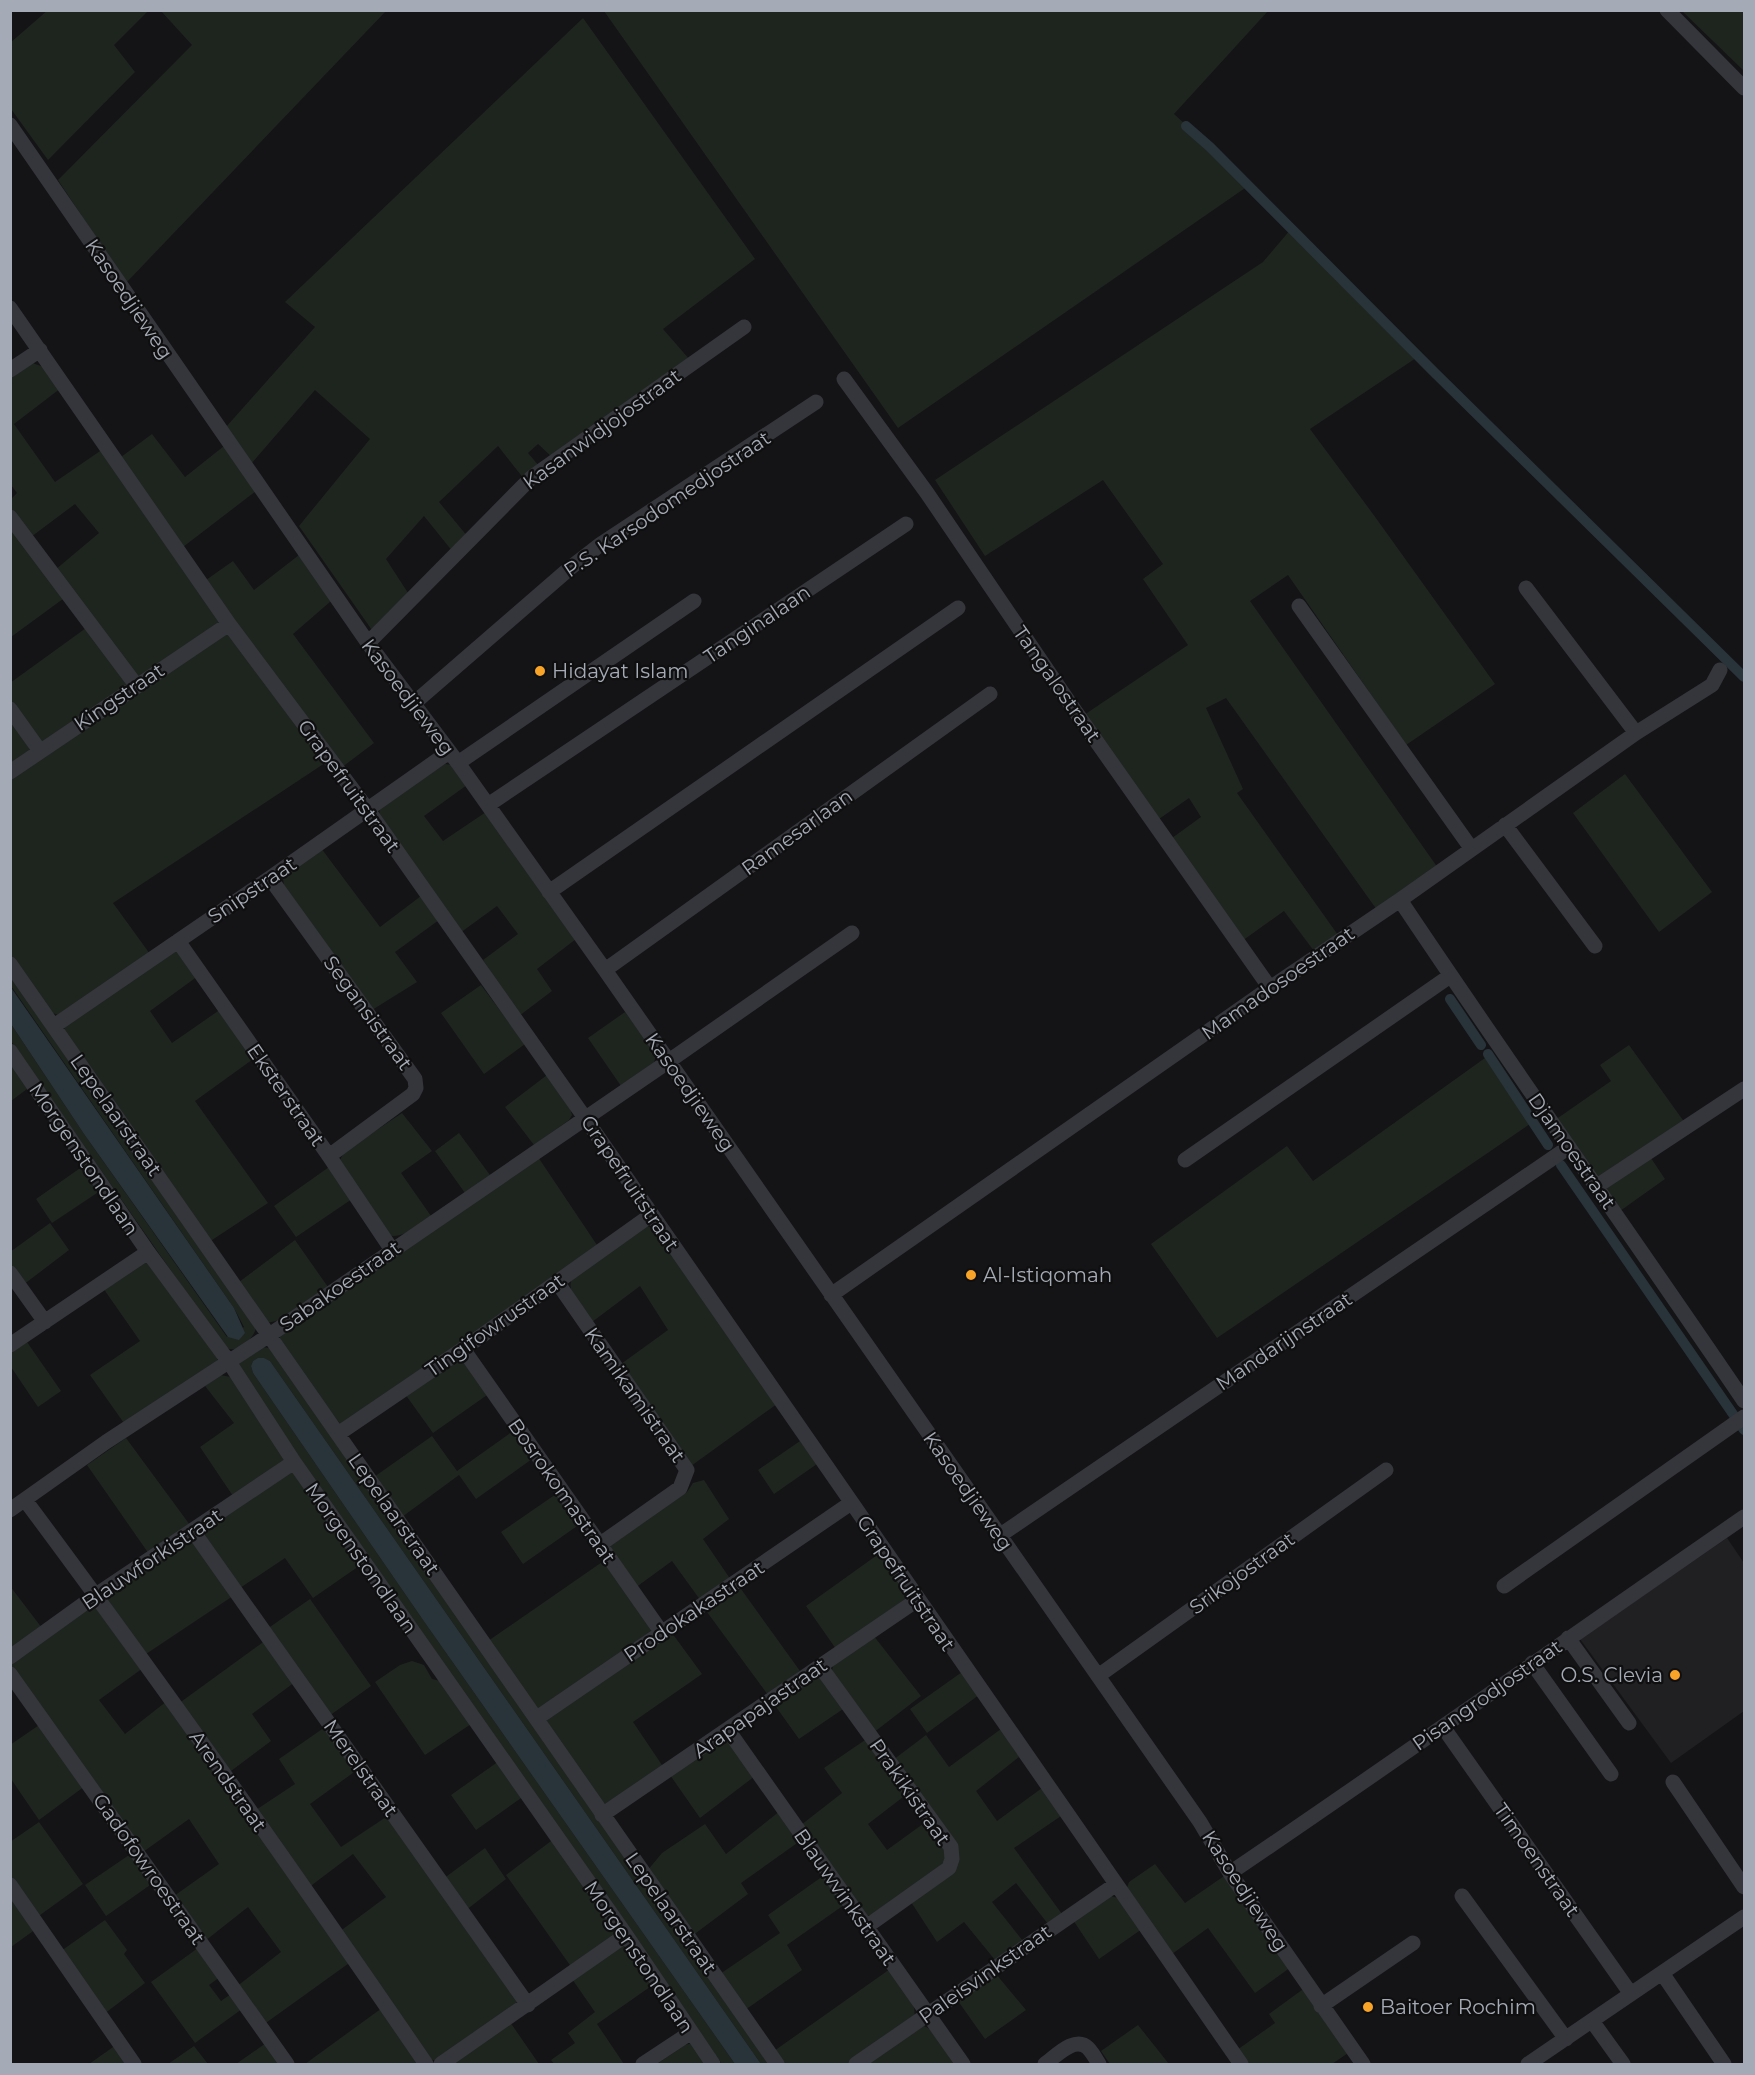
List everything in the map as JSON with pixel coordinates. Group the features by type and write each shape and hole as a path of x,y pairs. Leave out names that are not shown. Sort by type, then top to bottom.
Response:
{"street":[{"path":"1667,10 1744,88"},
{"name":"Kasoedjieweg","path":"10,125 368,643 488,805 669,1061 1200,1822 1230,1873 1364,2064"},
{"name":"Grapefruitstraat","path":"10,308 229,624 368,810 585,1118 1240,2064"},
{"name":"Kasanwidjojostraat","path":"368,643 532,477 744,327"},
{"path":"10,370 40,350"},
{"name":"Tangalostraat","path":"844,379 927,493 1073,708 1270,988"},
{"name":"P.S. Karsodomedjostraat","path":"413,704 570,568 601,544 816,402"},
{"path":"10,517 136,686"},
{"name":"Tanginalaan","path":"488,805 906,524"},
{"path":"1526,588 1636,732"},
{"name":"Snipstraat","path":"54,1026 368,810 453,758 694,601"},
{"path":"1299,606 1471,848"},
{"path":"549,892 958,608"},
{"name":"Kingstraat","path":"10,772 229,624"},
{"name":"Mamadosoestraat","path":"831,1295 1270,988 1400,900 1636,732 1712,685 1720,670"},
{"name":"Ramesarlaan","path":"605,970 990,694"},
{"path":"10,709 40,751"},
{"path":"1505,825 1595,946"},
{"name":"Segansistraat","path":"270,878 415,1079 416,1088 413,1094 329,1156"},
{"name":"Djamoestraat","path":"1400,900 1450,976 1744,1401"},
{"name":"Sabakoestraat","path":"10,1510 106,1442 268,1336 852,933"},
{"name":"Eksterstraat","path":"178,941 392,1250"},
{"name":"Lepelaarstraat","path":"10,964 777,2064"},
{"path":"1185,1160 1450,976"},
{"name":"Morgenstondlaan","path":"10,1051 148,1252 230,1362 294,1462 626,1935 713,2064"},
{"path":"1597,1186 1744,1089"},
{"name":"Mandarijnstraat","path":"999,1536 1569,1147"},
{"name":"Tingifowrustraat","path":"338,1434 463,1349 651,1215"},
{"path":"10,1345 148,1252"},
{"path":"10,1273 45,1322"},
{"name":"Kamikamistraat","path":"557,1282 687,1470 680,1488 599,1545"},
{"name":"Bosrokomastraat","path":"463,1349 662,1633"},
{"path":"1504,1586 1738,1422"},
{"name":"Blauwforkistraat","path":"10,1657 96,1595 294,1462"},
{"name":"Srikojostraat","path":"1098,1676 1386,1470"},
{"name":"Arendstraat","path":"25,1500 96,1595 329,1923 426,2064"},
{"name":"Prodokakastraat","path":"537,1718 851,1503"},
{"name":"Pisangrodjostraat","path":"1230,1873 1744,1517"},
{"name":"Merelstraat","path":"193,1531 528,2005"},
{"name":"Arapapajastraat","path":"602,1815 917,1600"},
{"path":"1568,1638 1629,1723"},
{"path":"1532,1663 1611,1774"},
{"name":"Prakikistraat","path":"820,1666 951,1847 952,1859 949,1868 866,1927"},
{"name":"Gadofowroestraat","path":"10,1674 287,2064"},
{"name":"Timoenstraat","path":"1443,1726 1631,1994"},
{"name":"Blauwvinkstraat","path":"728,1730 963,2064"},
{"path":"1673,1782 1744,1887"},
{"path":"10,1885 134,2064"},
{"name":"Paleisvinkstraat","path":"856,2064 1114,1885"},
{"path":"1462,1896 1566,2039"},
{"path":"1528,2064 1743,1921"},
{"path":"441,2064 626,1935"},
{"path":"1322,2006 1413,1943"},
{"path":"1662,1973 1724,2064"},
{"path":"1592,2020 1623,2064"},
{"path":"643,2064 690,2032"},
{"path":"1045,2064 1072,2044 1080,2043 1087,2046 1100,2064"}],"shaded area":[{"path":"48,10 148,11 114,45 135,72 48,160 11,109 10,43"},
{"path":"161,11 386,11 126,283 58,180 192,45"},
{"path":"604,11 1268,11 1174,114 1248,186 898,428"},
{"path":"1682,11 1744,11 1744,71"},
{"path":"583,18 755,259 663,329 690,360 552,457 538,444 528,453 539,466 524,479 498,446 439,502 468,537 453,552 424,516 386,559 410,596 374,633 299,526 370,439 315,390 251,464 226,427 315,327 285,302"},
{"path":"1291,229 1419,356 1310,429 1495,684 1406,745 1288,575 1250,601 1438,868 1377,910 1226,698 1206,708 1243,789 1237,793 1338,935 1314,951 1284,911 1242,941 1172,838 1201,817 1189,798 1159,819 1084,715 1188,645 1143,579 1163,564 1103,480 985,556 935,480 1263,262"},
{"path":"30,362 46,368 61,388 14,424 55,482 103,449 220,619 219,625 139,679 55,570 99,533 75,504 31,537 11,512 11,499 17,493 11,485 11,376"},
{"path":"152,434 185,477 224,446 256,491 183,547 121,457"},
{"path":"10,519 67,596 11,637 10,637"},
{"path":"299,555 331,601 293,634 374,743 341,768 206,580 233,561 254,590"},
{"path":"86,628 127,677 126,686 42,744 11,706 10,683"},
{"path":"222,633 229,633 325,763 113,903 150,954 58,1015 50,1012 11,958 10,780"},
{"path":"10,719 31,751 10,769"},
{"path":"445,764 452,765 467,785 424,816 443,841 486,812 576,939 537,969 552,991 519,1016 483,960 518,934 497,906 460,933 379,816 380,807"},
{"path":"1625,774 1712,892 1659,932 1573,813"},
{"path":"321,848 380,927 421,896 439,920 395,952 417,982 372,1010 284,885 283,878"},
{"path":"173,952 180,952 198,976 150,1011 172,1043 221,1009 256,1057 195,1101 268,1203 209,1242 64,1030 66,1024"},
{"path":"10,969 256,1328 249,1340 240,1347 227,1348 220,1341 11,1041 11,1024 84,1134 227,1337 244,1327 234,1308 11,986"},
{"path":"481,985 525,1044 484,1074 441,1013"},
{"path":"10,986 234,1308 245,1333 239,1340 228,1337 84,1134 11,1024"},
{"path":"625,1012 656,1053 654,1063 621,1086 588,1038"},
{"path":"1629,1045 1685,1123 1599,1179 1555,1120 1611,1081 1600,1065"},
{"path":"1485,1058 1530,1124 1217,1338 1151,1244 1287,1146 1313,1181"},
{"path":"10,1064 31,1086 11,1101 10,1101"},
{"path":"547,1075 570,1108 572,1115 569,1120 534,1145 505,1107"},
{"path":"402,1113 432,1151 401,1173 431,1216 405,1233 394,1236 388,1235 340,1160 344,1152"},
{"path":"459,1133 490,1175 465,1193 435,1151"},
{"path":"1649,1155 1665,1179 1620,1211 1606,1188"},
{"path":"538,1157 599,1248 341,1425 280,1345 280,1336"},
{"path":"86,1164 103,1189 52,1223 36,1199"},
{"path":"329,1167 352,1199 296,1237 274,1206"},
{"path":"50,1223 69,1250 23,1285 11,1268 10,1252"},
{"path":"647,1226 654,1229 777,1404 691,1466 621,1364 668,1330 640,1286 592,1322 572,1294 573,1276"},
{"path":"295,1240 328,1287 280,1320 267,1323 239,1282"},
{"path":"146,1260 218,1353 217,1363 126,1426 90,1375 140,1341 103,1288"},
{"path":"27,1342 61,1391 38,1407 11,1367 10,1353"},
{"path":"262,1347 270,1348 772,2064 761,2064 270,1361 263,1358 253,1361 251,1366 253,1373 423,1620 735,2064 722,2064 241,1375 239,1363"},
{"path":"258,1358 270,1361 761,2064 735,2064 423,1620 253,1373 251,1366"},
{"path":"463,1358 490,1393 433,1433 405,1394"},
{"path":"220,1375 231,1377 285,1456 285,1463 235,1499 200,1447 234,1423 205,1386"},
{"path":"513,1431 532,1459 476,1499 459,1475 402,1517 374,1477 432,1436 457,1471"},
{"path":"126,1438 190,1525 149,1554 87,1465"},
{"path":"800,1441 817,1464 774,1494 758,1470"},
{"path":"289,1471 298,1472 362,1564 313,1598 285,1558 240,1588 206,1541 205,1535 209,1527"},
{"path":"704,1480 729,1519 703,1539 731,1580 701,1601 672,1561 635,1588 609,1547 613,1539 687,1492 693,1483"},
{"path":"559,1492 580,1524 523,1564 501,1532"},
{"name":"O.S. Clevia","path":"1727,1538 1744,1563 1744,1711 1671,1763 1580,1639"},
{"path":"186,1540 194,1543 233,1596 143,1656 105,1604 106,1593"},
{"path":"880,1553 904,1587 908,1597 836,1649 806,1606"},
{"path":"605,1560 652,1630 544,1708 537,1708 488,1641"},
{"path":"10,1586 42,1628 10,1650"},
{"path":"741,1589 800,1671 768,1695 707,1612"},
{"path":"310,1599 371,1686 329,1716 267,1629"},
{"path":"93,1604 143,1668 99,1700 125,1734 167,1701 352,1961 263,2025 236,1987 281,1952 248,1907 205,1941 174,1896 219,1864 189,1819 143,1852 12,1668 12,1662"},
{"path":"672,1633 702,1674 633,1722 664,1768 605,1804 598,1801 546,1720"},
{"path":"873,1635 921,1696 873,1733 832,1671 834,1661"},
{"path":"266,1640 295,1682 252,1714 271,1741 227,1774 178,1704"},
{"path":"412,1661 424,1665 432,1679 445,1682 474,1722 425,1755 375,1682 400,1665"},
{"path":"962,1672 979,1695 927,1733 910,1709"},
{"path":"814,1675 823,1676 846,1707 799,1739 774,1704"},
{"path":"42,1723 85,1786 39,1820 11,1779 10,1745"},
{"path":"328,1725 357,1770 310,1804 341,1847 389,1815 519,2001 439,2060 427,2058 339,1932 386,1897 353,1854 308,1888 253,1812 295,1784 279,1759"},
{"path":"1001,1729 1019,1757 976,1791 997,1821 1042,1788 1061,1816 1014,1848 1062,1914 1048,1924 1016,1883 992,1902 1023,1941 995,1960 964,1922 937,1942 911,1902 955,1866 893,1760 926,1735 949,1767"},
{"path":"868,1738 907,1794 868,1824 887,1850 927,1821 945,1845 945,1866 878,1914 867,1916 801,1825 842,1793 824,1768"},
{"path":"719,1741 728,1741 755,1776 700,1818 670,1775"},
{"path":"499,1761 524,1796 476,1830 451,1795"},
{"path":"780,1811 800,1841 741,1883 748,1894 692,1936 647,1871 662,1853 705,1824 726,1854"},
{"path":"39,1822 83,1884 36,1918 11,1881 10,1842"},
{"path":"555,1838 617,1935 572,1968 506,1875"},
{"path":"485,1848 506,1879 465,1911 443,1879"},
{"path":"132,1853 153,1883 106,1916 85,1885"},
{"path":"1155,1864 1185,1903 1227,1874 1291,1967 1255,1993 1208,1928 1172,1954 1127,1888 1129,1882"},
{"path":"823,1876 844,1905 787,1945 802,1970 745,2010 720,1974 780,1933 768,1915"},
{"path":"10,1892 36,1929 11,1947 10,1947"},
{"path":"1111,1896 1118,1898 1142,1929 1099,1959 1073,1920"},
{"path":"105,1920 127,1950 124,1954 145,1983 104,2014 61,1951"},
{"path":"628,1945 657,1982 597,2024 624,2064 554,2064 551,2060 575,2043 568,2033 595,2012 572,1979 615,1947"},
{"path":"198,1948 220,1977 209,1985 221,2001 231,1994 242,2009 195,2043 151,1982"},
{"path":"890,1969 911,1998 915,2011 914,2018 848,2064 784,2064 774,2051"},
{"path":"996,1974 1026,2010 985,2039 958,2001"},
{"path":"1306,1987 1351,2051 1332,2064 1248,2064 1237,2050 1275,2023 1269,2014"},
{"path":"382,2008 421,2064 305,2064"},
{"path":"510,2022 539,2064 449,2064"},
{"path":"1138,2025 1169,2064 1110,2064 1101,2051"},
{"path":"924,2026 930,2029 956,2064 864,2064"},
{"path":"266,2043 281,2064 236,2064"},
{"path":"692,2043 711,2064 657,2064 685,2045"},
{"path":"116,2045 130,2064 89,2064"},
{"path":"194,2046 208,2064 168,2064"}],"waterway":[{"path":"1186,126 1210,147 1434,372 1744,677"},
{"path":"1450,999 1481,1045"},
{"path":"1488,1054 1548,1145"},
{"path":"1561,1165 1744,1430"}],"place":[{"name":"Hidayat Islam","path":"540,671"},
{"name":"Al-Istiqomah","path":"971,1275"},
{"name":"O.S. Clevia","path":"1675,1675"},
{"name":"Baitoer Rochim","path":"1368,2007"}]}
